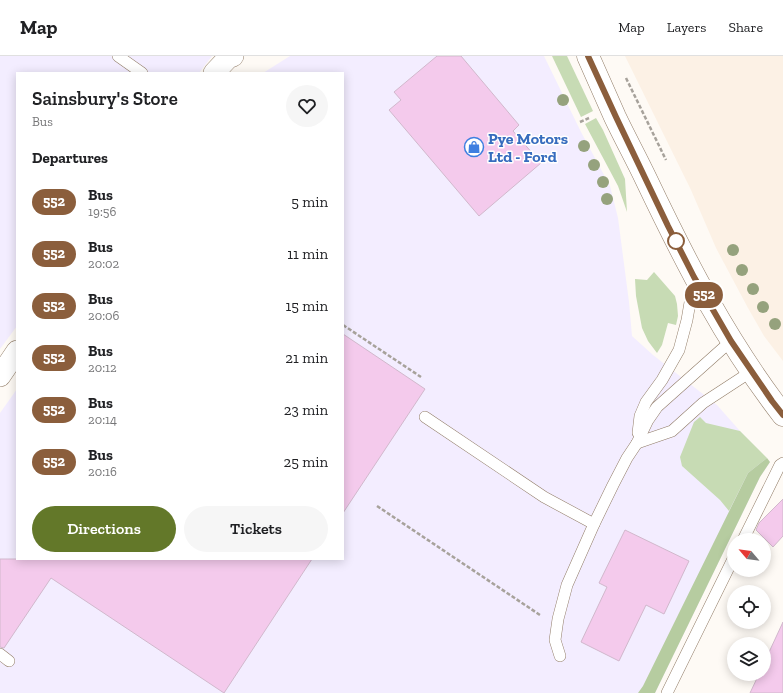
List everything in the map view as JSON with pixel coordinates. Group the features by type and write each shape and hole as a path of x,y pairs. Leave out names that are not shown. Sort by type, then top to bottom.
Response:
{"highway":[{"path":"588,56 668,226 694,277 731,341 783,415"}],"street":[{"path":"215,72 228,58 233,56"},
{"path":"0,376 16,352"}],"lane":[{"path":"118,56 141,72"},
{"path":"636,443 640,416 646,402 672,364 678,350 687,320 694,277"},
{"path":"560,656 556,640 558,619 567,585 616,478 648,420 657,408 731,341"},
{"path":"636,443 672,431 703,403 752,371"},
{"path":"425,417 544,497 594,524"},
{"path":"746,533 780,465 783,463"},
{"path":"667,693 727,572"}],"path":[{"path":"625,75 668,166"},
{"path":"344,326 421,377"},
{"path":"377,506 541,615"}],"shaded area":[{"path":"0,56 212,56 200,72 16,72 16,327 0,349"},
{"path":"290,56 544,56 581,132 610,186 618,218 632,336 653,355 717,405 770,462 760,477 733,533 727,533 727,545 655,693 0,693 0,413 16,390 16,560 344,560 344,72 265,72"},
{"path":"625,56 783,56 783,361 764,336 716,248 691,190"}],"green space":[{"path":"552,56 567,56 593,111 581,117"},
{"path":"596,118 625,179 627,212 618,186 585,124"},
{"path":"654,272 675,296 678,316 676,325 668,323 662,345 657,353 648,341 642,328 636,296 635,279 647,280"},
{"path":"700,417 706,423 740,431 767,458 748,473 729,511 720,500 682,466 680,457 694,422"},
{"path":"767,458 770,462 760,477 733,533 727,533 727,545 655,693 638,693 643,686 748,473"}],"building":[{"name":"Pye Motors Ltd - Ford","path":"437,56 461,56 519,125 513,131 541,163 479,216 389,110 401,100 394,92"},
{"path":"344,335 425,389 344,511"},
{"path":"783,499 783,536 773,547 771,545 771,533 759,533 756,530 759,523"},
{"path":"625,530 689,561 664,614 646,605 619,661 581,642 607,587 599,583"},
{"path":"0,559 311,560 224,693 51,578 4,648 0,647"},
{"path":"783,622 783,693 750,693 756,681 771,681 771,648"}],"bus line":[{"name":"552","path":"588,56 668,226 694,277 731,341 783,415"}],"place":[{"name":"Pye Motors Ltd - Ford","path":"474,147"}]}
